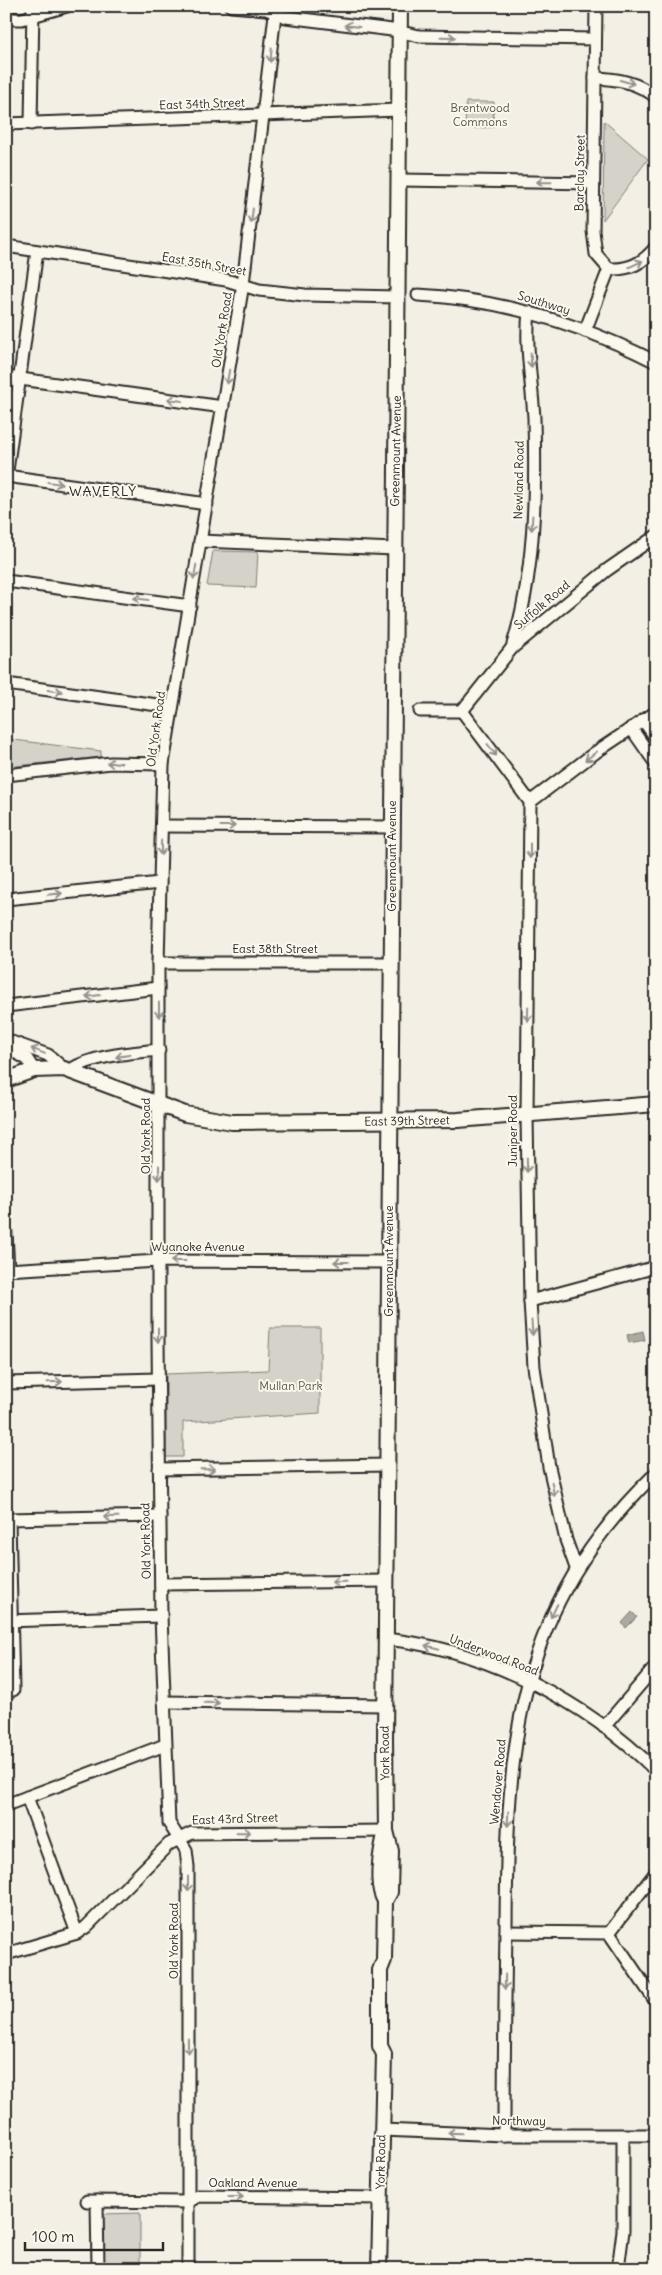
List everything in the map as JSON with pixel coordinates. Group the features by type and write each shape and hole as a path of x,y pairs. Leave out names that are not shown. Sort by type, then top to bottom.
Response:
{"main road":[{"name":"Greenmount Avenue","path":"385,1705 400,6"},
{"path":"6,1080 34,1070 67,1070"},
{"name":"East 39th Street","path":"67,1070 194,1116 220,1121 390,1122 527,1116 656,1104"},
{"name":"York Road","path":"379,2269 384,2054 380,2046 380,1970 384,1960 386,1901 380,1892 381,1850 386,1831 385,1705"}],"street":[{"path":"6,19 22,19 32,11 67,6"},
{"path":"231,6 276,10 286,17 419,36 595,39"},
{"name":"Barclay Street","path":"596,6 593,183 594,246 600,260 610,269"},
{"name":"Old York Road","path":"188,2269 188,1867 186,1850 170,1823 165,1745 161,1616 158,1379 160,1104 158,963 163,764 243,284 276,10"},
{"path":"31,124 32,11"},
{"path":"595,78 626,81 645,89 656,97"},
{"name":"East 34th Street","path":"6,124 400,110"},
{"path":"399,180 593,183"},
{"name":"East 35th Street","path":"6,246 243,284 259,290 296,294 398,297"},
{"path":"585,331 610,269 620,269 638,264 656,247"},
{"path":"37,251 6,477 206,504"},
{"name":"Southway","path":"418,295 474,300 529,312 585,331 656,362"},
{"name":"Newland Road","path":"512,648 528,579 533,509 534,445 529,312"},
{"path":"6,377 223,407"},
{"name":"Suffolk Road","path":"462,711 512,648 591,582 656,536"},
{"path":"200,541 395,549"},
{"path":"6,581 190,606"},
{"path":"6,684 172,707"},
{"path":"420,711 462,711 530,802 631,728 656,712"},
{"path":"643,720 656,738"},
{"path":"631,728 656,764"},
{"path":"6,775 111,763 163,764"},
{"name":"Juniper Road","path":"530,802 527,1116 530,1301 534,1367 549,1468 566,1540 576,1568"},
{"path":"162,826 393,826"},
{"path":"6,899 160,883"},
{"name":"East 38th Street","path":"158,963 392,964"},
{"path":"6,1006 158,988"},
{"path":"6,1040 48,1055 67,1070 96,1060 159,1050"},
{"path":"6,1047 27,1059 34,1070"},
{"path":"6,1232 7,1270"},
{"name":"Wyanoke Avenue","path":"7,1270 158,1261 389,1262"},
{"path":"530,1301 656,1267"},
{"path":"6,1384 158,1379"},
{"path":"159,1470 387,1465"},
{"name":"Wendover Road","path":"504,2135 509,1790 517,1728 527,1681 544,1634 576,1568 612,1519 656,1473"},
{"path":"10,1691 8,1519 160,1516"},
{"path":"161,1584 387,1581"},
{"path":"9,1621 161,1616"},
{"name":"Underwood Road","path":"385,1639 460,1655 527,1681 571,1705 604,1727 656,1771"},
{"path":"604,1727 656,1666"},
{"path":"164,1702 385,1705"},
{"path":"6,1804 165,1745"},
{"path":"27,1797 77,1932"},
{"name":"East 43rd Street","path":"6,1954 77,1932 97,1918 169,1844 178,1838 192,1833 386,1831"},
{"path":"609,1933 656,1872"},
{"path":"506,1932 609,1933"},
{"path":"609,1933 656,2002"},
{"name":"Northway","path":"382,2130 504,2135 656,2135"},
{"path":"618,2269 623,2231 623,2136"},
{"name":"Oakland Avenue","path":"98,2269 92,2201 188,2202 198,2196 380,2198"}],"green space":[{"name":"Brentwood Commons","path":"466,102 494,102 493,127 465,129"},
{"path":"604,121 648,159 603,220"},
{"path":"213,551 258,552 256,588 207,586"},
{"path":"6,739 101,751 101,757 6,767"},
{"name":"Mullan Park","path":"270,1328 320,1328 320,1413 183,1422 183,1457 166,1457 166,1374 268,1370"},
{"path":"140,2213 140,2269 101,2269 101,2214"}],"shaded area":[{"path":"643,1331 645,1340 629,1343 627,1335"},
{"path":"632,1612 637,1617 626,1628 622,1623"}],"district":[{"name":"WAVERLY","path":"103,491"}]}
